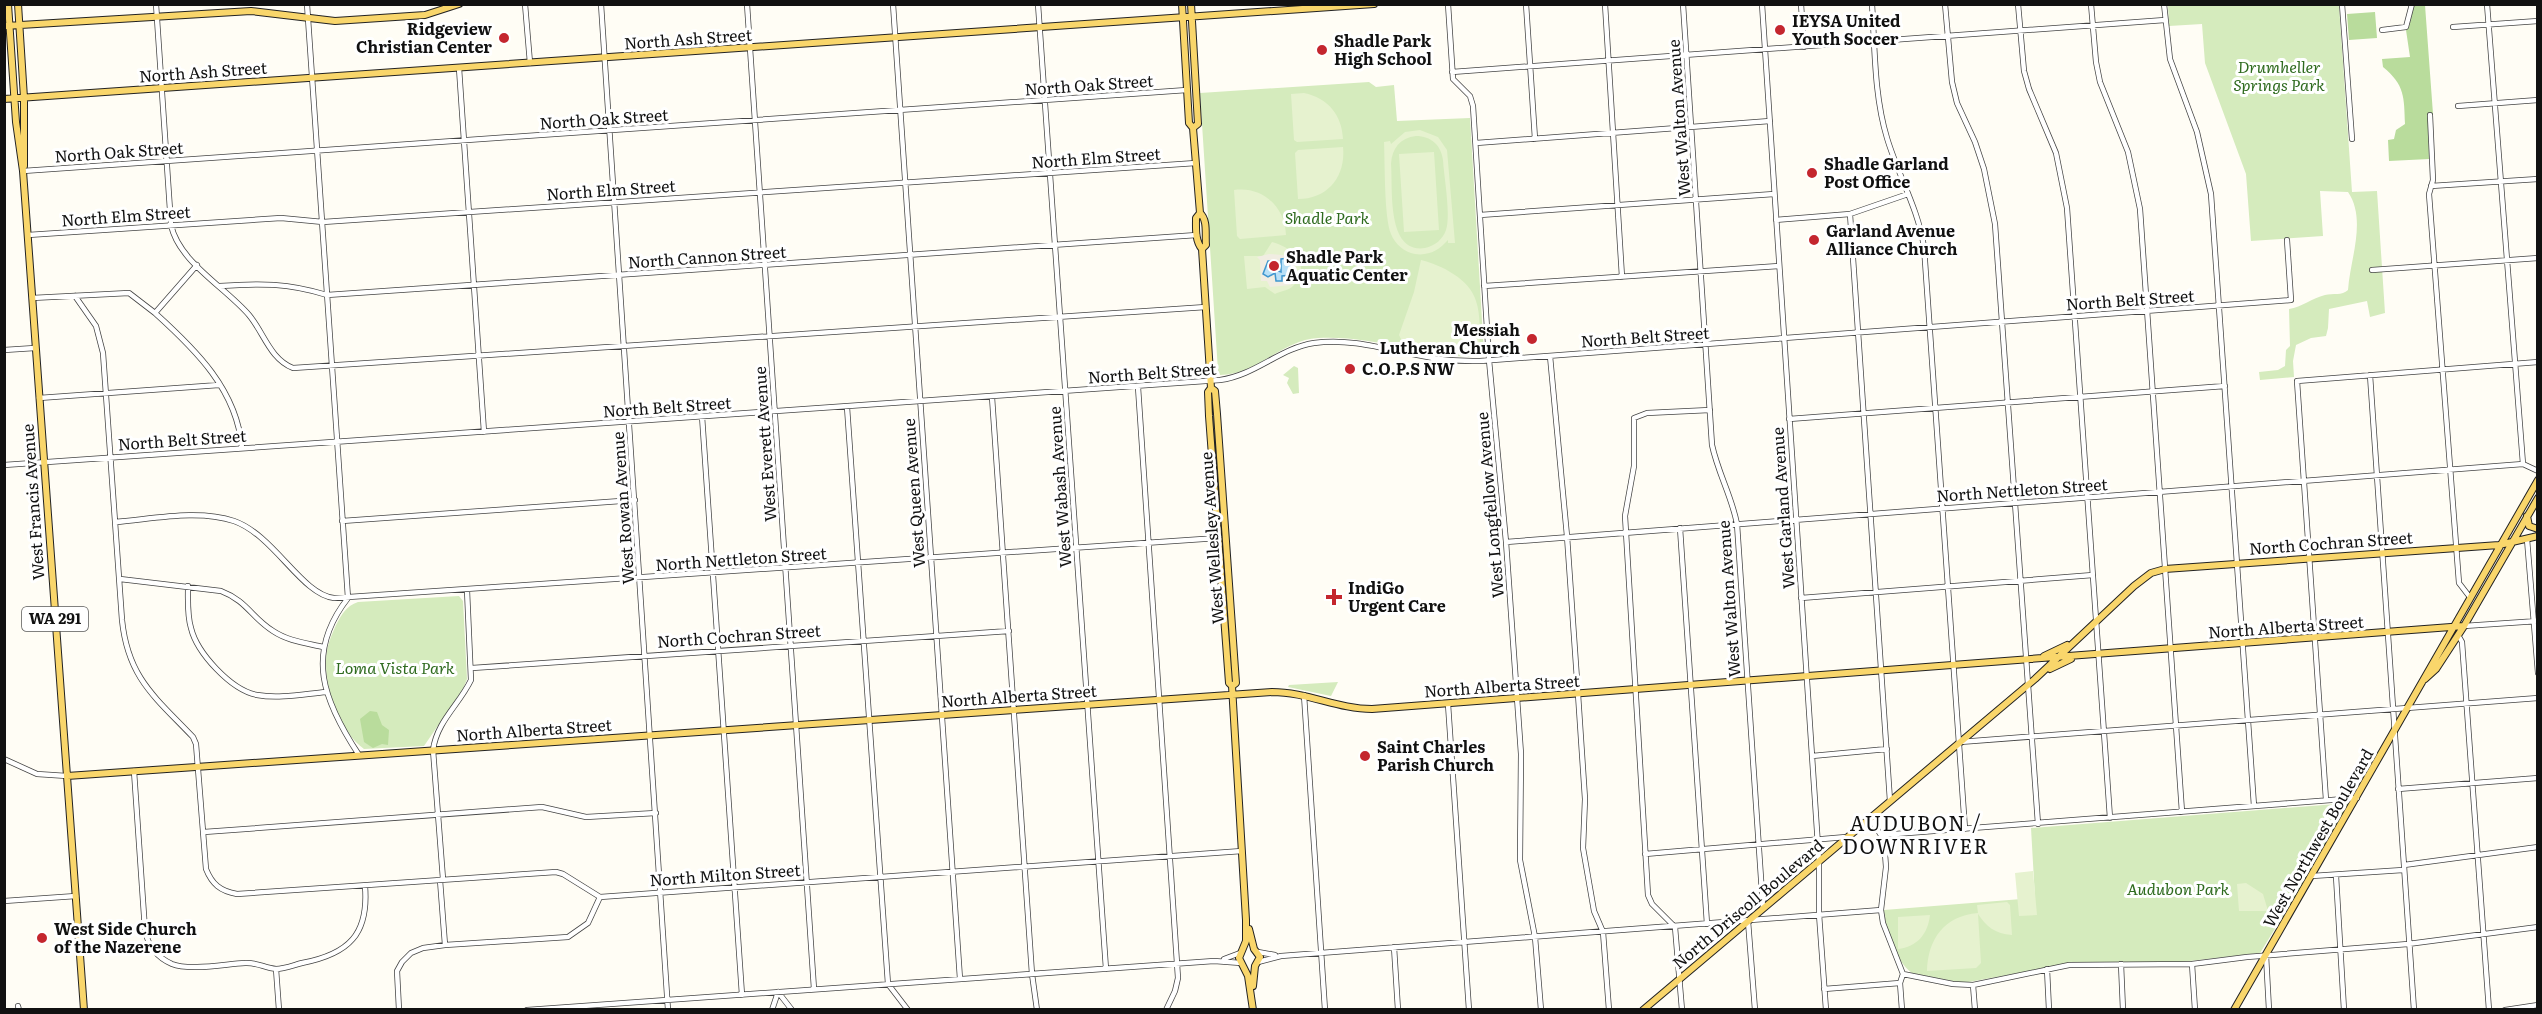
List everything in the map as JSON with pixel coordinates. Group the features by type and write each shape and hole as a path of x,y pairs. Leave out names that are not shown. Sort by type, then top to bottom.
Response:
{"main road":[{"name":"West Francis Avenue","path":"8,4 7,26 23,171 84,1010"},
{"name":"West Francis Avenue","path":"18,4 26,156 23,171"},
{"path":"7,26 264,11 309,19 362,20 425,15 459,4"},
{"name":"West Wellesley Avenue","path":"1182,4 1189,123 1196,126"},
{"name":"West Wellesley Avenue","path":"1191,4 1196,163 1200,213 1204,216 1206,245 1202,249"},
{"name":"North Ash Street","path":"4,99 1192,18 1290,7 1374,4"},
{"name":"West Wellesley Avenue","path":"1200,213 1196,218 1197,244 1202,249 1211,385 1208,392 1229,683 1232,686 1233,695 1246,920 1242,951 1243,965"},
{"name":"West Wellesley Avenue","path":"1211,385 1215,391 1236,683 1232,686"},
{"name":"West Northwest Boulevard","path":"2234,1010 2408,709 2425,679 2430,664 2469,596 2538,480"},
{"name":"West Northwest Boulevard","path":"2425,679 2436,669 2464,626 2538,498"},
{"path":"2527,516 2529,526 2538,529"},
{"name":"North Cochran Street","path":"2165,569 2499,545 2538,536"},
{"path":"1219,552 1228,574 1222,594"},
{"name":"North Driscoll Boulevard","path":"1643,1010 2035,679 2140,580 2151,573 2165,569"},
{"name":"North Alberta Street","path":"67,776 1272,692 1304,695 1361,709 1448,704 2464,626"},
{"name":"North Alberta Street","path":"2036,659 2078,639"},
{"name":"North Driscoll Boulevard","path":"2035,679 2057,664 2089,655"},
{"name":"West Wellesley Avenue","path":"1246,920 1260,957 1257,964"},
{"path":"1242,951 1256,951"},
{"path":"1252,994 1243,965 1257,964 1252,994 1253,1010"}],"street":[{"path":"156,4 166,161 174,238 183,252 251,317 276,358 283,364 303,369 1206,307"},
{"path":"308,4 348,598 339,610 323,647 322,672 326,692 342,728 359,755"},
{"path":"525,4 530,63"},
{"name":"West Rowan Avenue","path":"601,4 668,1010"},
{"name":"West Everett Avenue","path":"747,4 814,989"},
{"name":"West Queen Avenue","path":"893,4 960,979"},
{"name":"West Wabash Avenue","path":"1038,4 1106,969"},
{"path":"1448,4 1452,72 2165,20"},
{"path":"1526,4 1535,139"},
{"path":"1605,4 1622,277"},
{"name":"West Walton Avenue","path":"1683,4 1710,410 1715,461 1734,508 1737,524 1763,908"},
{"name":"West Garland Avenue","path":"1762,4 1818,841 1819,914 1826,1010"},
{"path":"1802,4 1804,47"},
{"path":"1872,4 1882,118 1893,158 1916,212 1923,239 1965,829"},
{"path":"1945,4 1952,82 1957,103 1975,142 1992,199 2038,824"},
{"path":"2018,4 2024,71 2029,89 2053,145 2064,190 2110,818"},
{"path":"2091,4 2100,82 2122,133 2135,180 2147,310 2182,812"},
{"path":"2164,4 2170,59 2191,114 2207,172 2219,305 2254,806"},
{"path":"2342,4 2352,139"},
{"path":"2382,30 2404,28 2410,20 2412,4"},
{"path":"2487,4 2523,464"},
{"path":"2453,27 2538,21"},
{"path":"459,68 484,432"},
{"name":"West Longfellow Avenue","path":"1452,72 1455,83 1473,101 1489,360 1518,698 1521,754 1521,860 1535,937 1541,1010"},
{"name":"North Oak Street","path":"23,171 1187,90"},
{"path":"2458,106 2538,100"},
{"path":"2430,115 2433,179 2429,194 2456,548 2459,583 2463,592 2469,596"},
{"path":"1476,142 1770,121"},
{"name":"North Elm Street","path":"28,235 281,218 322,222 1196,163"},
{"path":"2431,186 2538,179"},
{"path":"1480,214 1774,194"},
{"path":"1776,220 1850,214 1908,194"},
{"path":"1850,214 1890,801"},
{"name":"North Cannon Street","path":"220,286 263,283 285,285 327,296 1197,235"},
{"name":"North Belt Street","path":"4,465 1065,391 1211,385 1243,375 1299,346 1314,343 1355,343 1451,361 1489,360 2291,300 2287,240"},
{"path":"2372,270 2538,258"},
{"path":"155,313 196,265"},
{"path":"1484,286 1779,266"},
{"path":"32,298 129,294 155,313 195,349 210,368 237,420 242,448"},
{"path":"75,296 92,319 101,341 124,636 128,656 148,690 193,737 198,752 206,869 210,880 218,888 237,894 556,873 563,874 600,897 588,923 567,937 445,945 417,950 402,962 396,980 399,1010"},
{"path":"4,350 35,348"},
{"path":"1550,356 1567,536 1578,694 1585,799 1583,848 1589,891 1603,932 1609,1010"},
{"path":"2326,800 2297,381 2538,362"},
{"path":"2370,375 2414,1010"},
{"path":"39,398 219,385"},
{"path":"1789,419 2225,386"},
{"path":"1138,387 1177,964 1177,985 1166,1010"},
{"path":"992,397 1032,974 1037,1010"},
{"path":"847,407 888,984 908,1010"},
{"path":"1682,1010 1675,927 1652,904 1648,895 1624,532 1634,466 1632,424 1635,417 1647,413 1710,410"},
{"path":"702,417 742,994"},
{"name":"North Nettleton Street","path":"1506,542 2523,464 2538,471"},
{"path":"342,520 634,500"},
{"name":"North Nettleton Street","path":"115,522 196,516 217,517 235,522 257,534 272,546 319,595 348,598 1218,538"},
{"path":"1680,528 1707,924"},
{"path":"2527,538 2536,621 2538,673"},
{"path":"1801,598 2093,575"},
{"path":"120,579 220,591 236,597 273,631 288,639 323,647"},
{"path":"188,586 190,626 194,639 207,658 234,685 246,692 266,696 326,692"},
{"path":"445,945 434,750 435,736 440,725 465,692 471,680 467,590"},
{"name":"North Alberta Street","path":"2464,626 2536,621"},
{"name":"North Cochran Street","path":"472,668 1009,631"},
{"path":"2458,635 2462,642 2468,705 2489,1010"},
{"path":"1304,695 1325,1010"},
{"path":"1959,742 2538,698"},
{"path":"1448,704 1469,1010"},
{"path":"1812,756 1887,749"},
{"name":"North Alberta Street","path":"4,759 37,774 67,776"},
{"path":"134,771 145,930 147,942 159,957 182,966 255,963 276,969 319,960 345,947 358,934 367,906 365,886"},
{"path":"2398,789 2538,778"},
{"path":"1882,835 2357,798"},
{"path":"204,832 542,807 586,818 656,813"},
{"path":"1870,818 1882,835 1886,867 1881,910 1885,932 1903,974 1900,983 1902,1010"},
{"path":"1645,854 1848,837"},
{"path":"2312,876 2336,876 2403,868 2538,848"},
{"name":"North Milton Street","path":"600,897 1242,851"},
{"path":"2336,876 2344,1010"},
{"path":"4,901 76,896"},
{"path":"1257,964 1281,956 1881,910"},
{"path":"1748,921 1755,1010"},
{"path":"1903,974 1953,984 1973,985 2069,965 2192,964 2266,955 2408,945 2538,927"},
{"path":"1394,947 1398,1010"},
{"path":"527,1010 1177,964 1219,960 1242,951"},
{"path":"1256,951 1281,956"},
{"path":"2266,955 2269,1010"},
{"path":"1219,960 1243,965"},
{"path":"2121,964 2123,1010"},
{"path":"2192,964 2195,1010"},
{"path":"276,969 279,1010"},
{"path":"2047,969 2049,1010"},
{"path":"1824,989 1900,983"},
{"path":"1973,985 1975,1010"},
{"path":"772,1010 778,992"},
{"path":"778,992 792,1010"},
{"path":"2505,1010 2538,1005"}],"green space":[{"name":"Drumheller Springs Park","path":"2168,5 2339,5 2352,192 2377,191 2385,313 2370,317 2367,301 2329,309 2326,336 2311,338 2296,345 2293,361 2294,377 2260,380 2259,372 2278,370 2285,366 2286,350 2290,346 2289,309 2320,296 2340,294 2348,290 2357,227 2354,203 2348,192 2320,191 2323,236 2251,241 2246,174 2205,63 2202,24 2169,26"},
{"path":"2414,5 2425,5 2433,114 2428,115 2429,159 2389,161 2388,140 2394,139 2396,130 2405,124 2404,106 2402,92 2396,80 2383,67 2382,59 2410,57 2406,30 2409,27"},
{"path":"2375,12 2377,38 2349,40 2347,14"},
{"name":"Shadle Park","path":"1369,82 1376,87 1394,85 1397,121 1470,118 1484,354 1478,357 1458,356 1359,340 1318,338 1293,345 1246,370 1220,375 1200,93"},
{"path":"1304,93 1327,103 1337,115 1343,139 1297,142 1294,140 1291,94"},
{"path":"1420,130 1438,137 1447,150 1455,243 1448,243 1448,240 1437,249 1425,254 1411,253 1400,247 1393,238 1389,226 1384,142 1390,141 1391,144 1405,132","holes":["1416,136 1431,140 1440,150 1448,206 1445,233 1435,244 1425,248 1412,247 1404,241 1398,230 1392,203 1393,153 1405,139"]},
{"path":"1343,147 1341,167 1333,184 1318,195 1298,199 1295,153 1298,150"},
{"path":"1434,152 1439,230 1404,232 1399,154"},
{"path":"1234,190 1254,191 1263,195 1277,207 1285,225 1286,235 1240,239 1237,236"},
{"name":"Shadle Park Aquatic Center","path":"1272,242 1287,248 1298,259 1301,265 1299,279 1291,288 1275,294 1265,287 1247,289 1244,256 1263,256"},
{"path":"1421,260 1454,274 1473,293 1479,312 1479,353 1440,350 1402,341 1399,335 1414,292"},
{"path":"1294,366 1298,368 1299,393 1293,394 1287,383 1289,378 1283,375"},
{"name":"Loma Vista Park","path":"459,596 463,601 467,679 463,689 424,746 364,749 355,742 341,721 328,685 327,651 340,617 347,608 358,602"},
{"path":"1338,682 1331,696 1288,687 1289,685"},
{"path":"370,711 377,712 382,725 389,730 388,745 382,744 373,748 364,742 360,719"},
{"name":"Audubon Park","path":"2349,803 2309,874 2260,953 2163,964 2079,962 1963,983 1912,973 1900,960 1889,935 1884,910 2035,898 2031,828"},
{"path":"2033,871 2037,915 2019,916 2015,873"},
{"path":"2246,883 2263,894 2268,911 2239,911 2237,884"},
{"path":"2007,902 2010,905 2012,935 1992,929 1978,914 1981,963 1976,968 1927,971 1928,959 1935,939 1947,924 1966,915 1978,913 1977,905"},
{"path":"1930,915 1924,934 1911,946 1898,949 1898,917"}],"shaded area":[{"path":"1269,254 1293,256 1295,273 1291,285 1270,287 1267,281 1261,281 1260,260 1257,257"}],"water":[{"path":"1290,258 1291,275 1282,276 1282,281 1276,281 1275,273 1268,277 1263,274 1268,261 1272,261 1281,272 1281,259"}],"place":[{"name":"IEYSA United Youth Soccer","path":"1780,30"},
{"name":"Ridgeview Christian Center","path":"504,38"},
{"name":"Shadle Park High School","path":"1322,50"},
{"name":"Shadle Garland Post Office","path":"1812,173"},
{"name":"Garland Avenue Alliance Church","path":"1814,240"},
{"name":"Shadle Park Aquatic Center","path":"1274,266"},
{"name":"Messiah Lutheran Church","path":"1532,339"},
{"name":"C.O.P.S NW","path":"1350,369"},
{"name":"IndiGo Urgent Care","path":"1334,597"},
{"name":"Saint Charles Parish Church","path":"1365,756"},
{"name":"West Side Church of the Nazerene","path":"42,938"}],"district":[{"name":"AUDUBON / DOWNRIVER","path":"1916,836"}]}
